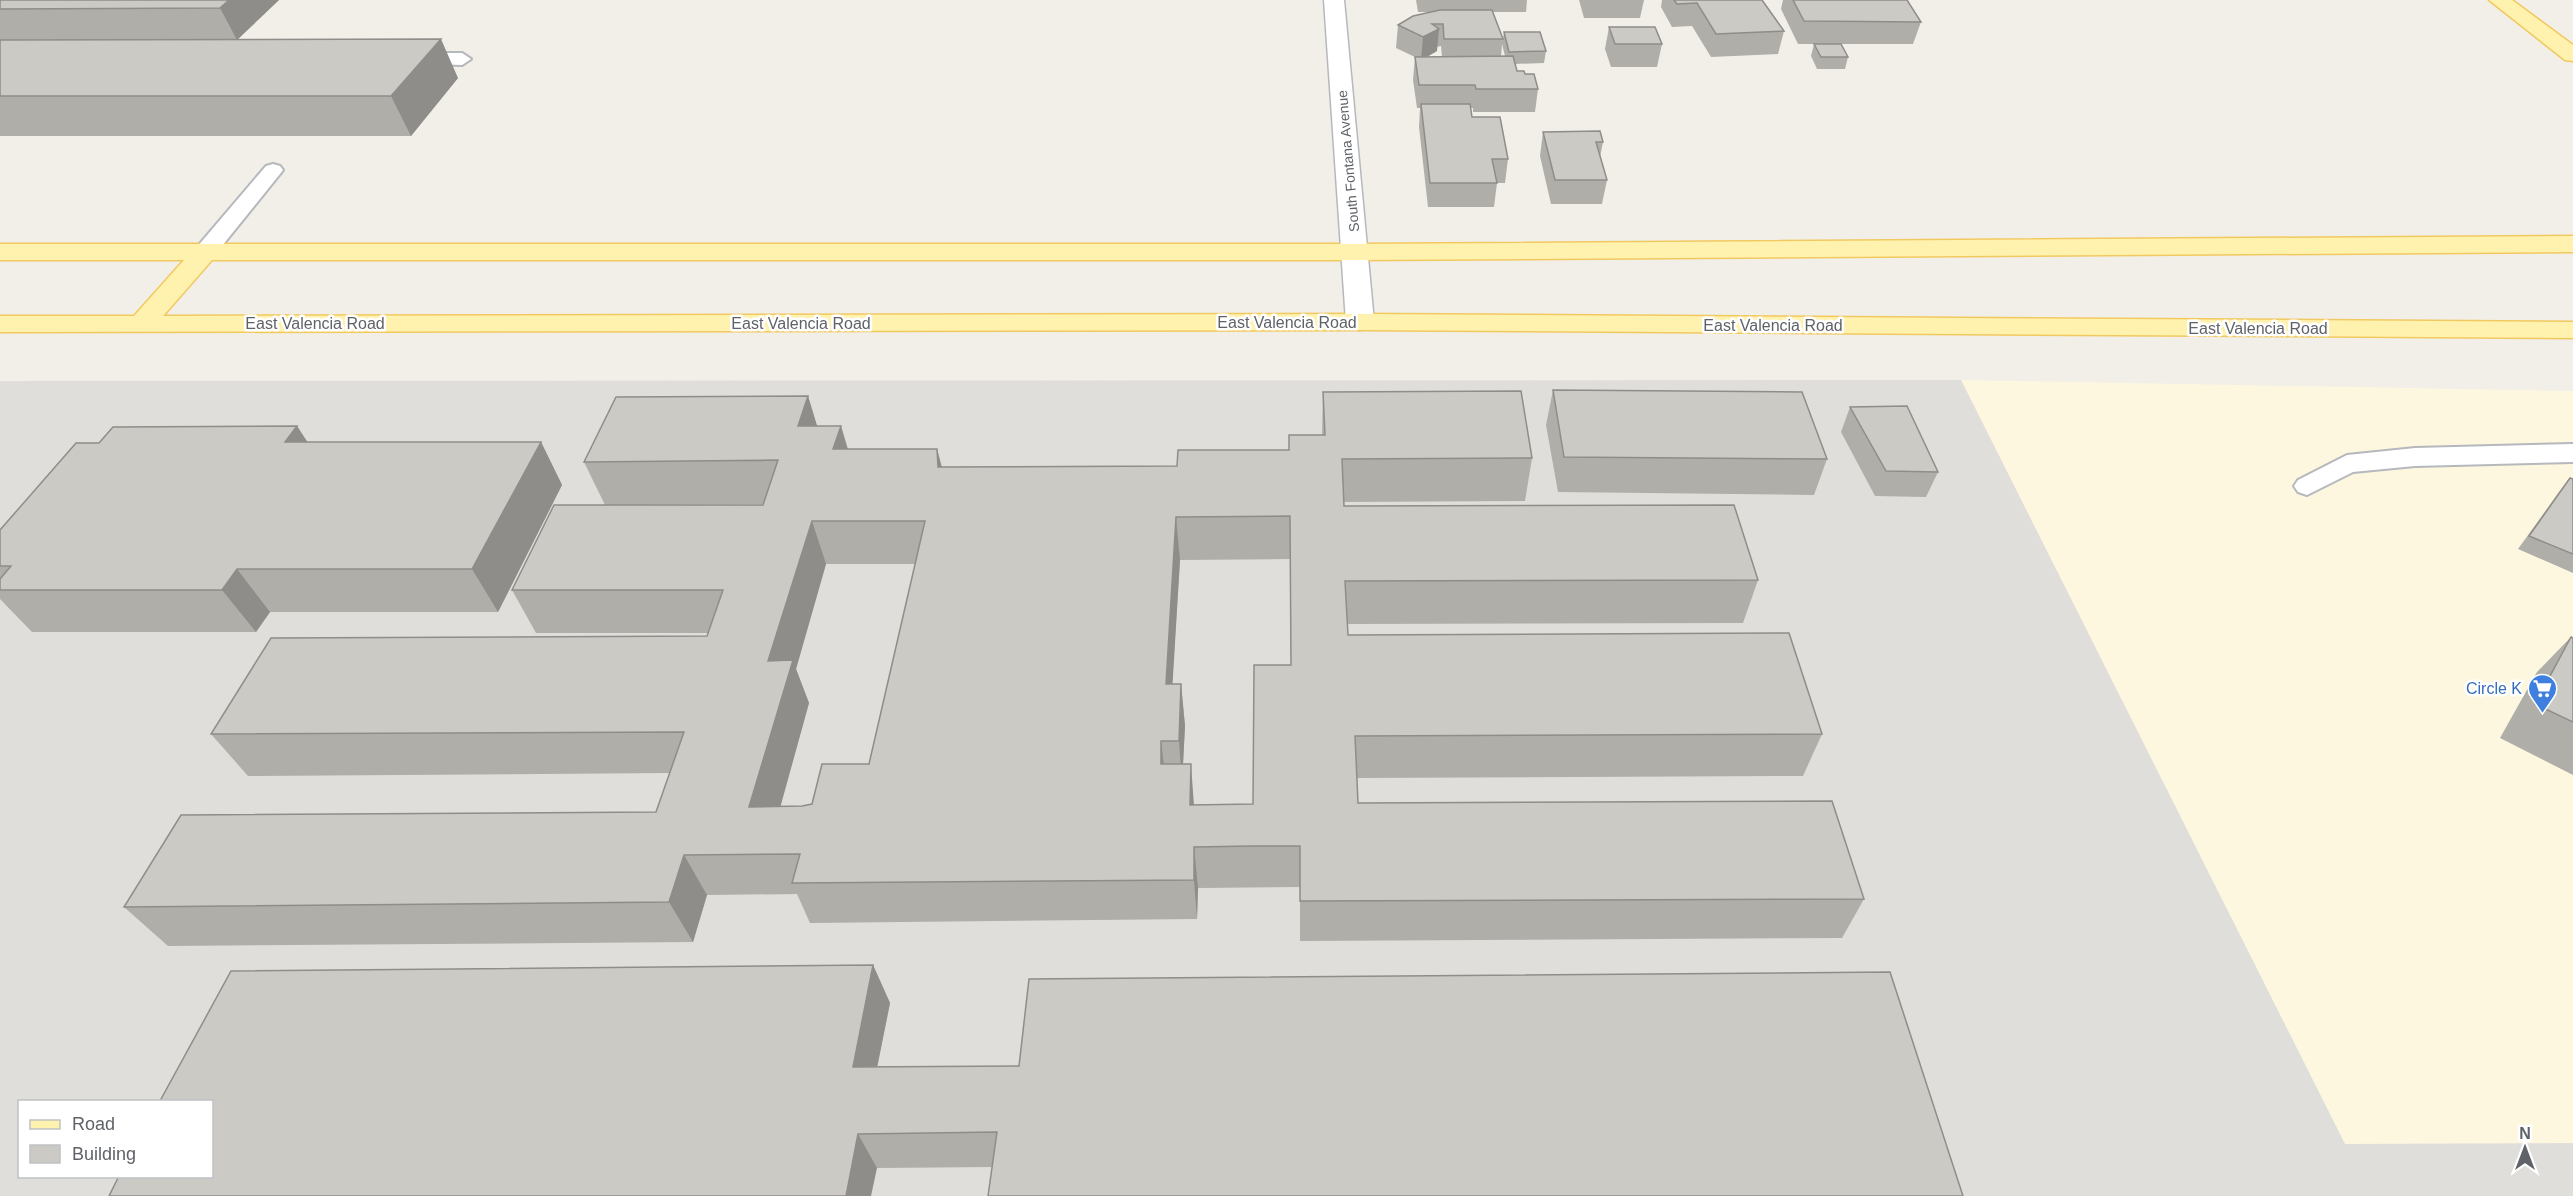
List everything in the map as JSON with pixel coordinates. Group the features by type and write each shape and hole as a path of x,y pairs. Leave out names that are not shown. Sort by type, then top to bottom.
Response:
{"main road":[{"path":"2499,0 2573,55"},
{"path":"0,252 1355,252 2573,244"},
{"path":"141,324 205,252"},
{"name":"East Valencia Road","path":"0,324 1360,322 2573,330"}],"street":[{"name":"South Fontana Avenue","path":"1334,0 1360,322"}],"lane":[{"path":"394,59 462,59"},
{"path":"205,252 273,170"},
{"path":"2307,486 2347,464 2415,457 2573,453"}],"shaded area":[{"path":"1961,380 2573,391 2573,1143 2345,1144"},
{"path":"1961,380 2345,1144 2573,1143 2573,1196 0,1196 0,381"}],"building":[{"path":"0,0 229,0 220,8 0,9"},
{"path":"1674,0 1762,0 1784,31 1716,34 1697,3 1677,4"},
{"path":"1793,0 1907,0 1921,22 1804,21"},
{"path":"1440,10 1492,10 1503,39 1444,39 1443,24 1432,24 1439,29 1423,37 1398,25 1413,16"},
{"path":"1609,27 1655,27 1662,44 1615,44"},
{"path":"1504,32 1540,32 1546,51 1509,52"},
{"path":"441,39 391,96 0,96 0,40"},
{"path":"1814,44 1841,44 1848,57 1821,57"},
{"path":"1513,56 1517,71 1534,74 1538,89 1476,89 1475,85 1419,85 1415,57"},
{"path":"1421,104 1470,104 1472,117 1500,117 1508,159 1492,159 1497,183 1430,183"},
{"path":"1600,131 1603,142 1596,142 1607,180 1555,180 1543,132"},
{"path":"1553,390 1802,392 1827,459 1564,457"},
{"path":"1521,391 1532,458 1342,459 1344,506 1734,505 1758,580 1345,581 1348,635 1789,633 1822,734 1355,736 1358,803 1832,801 1864,899 1300,901 1300,846 1252,846 1194,847 1194,880 792,883 800,854 684,855 669,902 124,907 181,815 656,812 684,732 211,734 271,638 707,636 723,590 512,590 554,505 763,505 778,460 584,462 616,397 808,396 798,426 841,426 833,449 937,449 938,467 1177,466 1178,450 1289,450 1289,435 1325,435 1323,392","holes":["1290,516 1291,665 1254,665 1253,804 1190,805 1191,764 1161,764 1161,741 1179,741 1181,684 1166,684 1176,517","812,521 925,521 869,764 822,764 812,804 749,807 793,660 768,661"]},
{"path":"1907,406 1938,472 1886,471 1850,407"},
{"path":"297,426 285,442 541,442 472,569 237,569 222,590 0,590 0,579 11,566 0,566 0,530 76,443 99,443 113,427"},
{"path":"2570,478 2573,479 2573,554 2529,536"},
{"path":"2571,637 2573,638 2573,722 2535,704"},
{"path":"873,965 853,1067 1019,1066 1029,979 1890,972 1963,1196 988,1196 997,1132 858,1134 846,1196 109,1196 118,1178 213,1178 213,1100 161,1100 231,971"}],"place":[{"name":"Circle K","path":"2543,714"}]}
